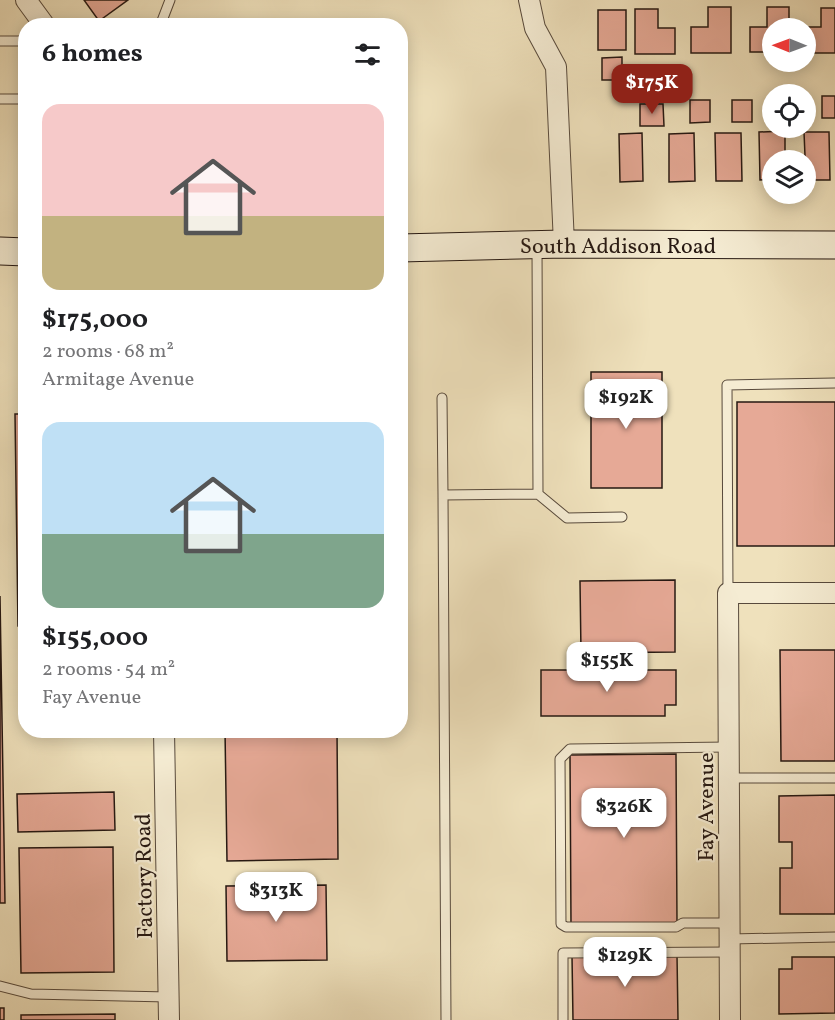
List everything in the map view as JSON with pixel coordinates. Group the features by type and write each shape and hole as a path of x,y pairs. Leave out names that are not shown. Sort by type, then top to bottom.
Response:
{"street":[{"path":"26,0 39,18"},
{"path":"529,0 535,28 555,67 564,244"},
{"name":"South Addison Road","path":"408,248 564,244 835,245"},
{"path":"0,251 18,252"},
{"path":"728,593 835,593"},
{"name":"Fay Avenue","path":"728,593 730,1020"},
{"name":"Factory Road","path":"164,738 169,1020"}],"lane":[{"path":"163,18 170,0"},
{"path":"0,41 18,41"},
{"path":"0,99 18,99"},
{"path":"537,245 538,494"},
{"path":"728,593 727,385 835,383"},
{"path":"442,398 446,1020"},
{"path":"443,495 538,494 567,518 622,517"},
{"path":"729,747 570,749 560,759 561,924 566,927 676,927 683,923 730,938"},
{"path":"729,778 835,778"},
{"path":"563,1020 563,953 730,938 835,937"},
{"path":"0,986 31,994 168,997"}],"building":[{"path":"84,0 128,0 103,18 97,18"},
{"path":"708,7 731,7 731,53 691,53 691,27 708,27"},
{"path":"767,7 789,7 789,18 767,18"},
{"path":"821,8 835,8 835,53 816,53 816,27 821,27"},
{"path":"635,9 658,9 658,28 675,28 675,54 635,54"},
{"path":"598,10 626,10 626,50 598,50"},
{"path":"750,27 762,27 762,52 750,52"},
{"path":"622,57 622,80 602,80 602,58"},
{"path":"822,96 835,96 835,118 822,118"},
{"path":"690,100 710,100 710,122 690,123"},
{"path":"732,100 752,100 752,122 732,122"},
{"path":"640,104 663,104 664,126 640,126"},
{"path":"759,132 762,132 762,138 785,138 785,150 762,150 762,180 760,180"},
{"path":"816,132 829,132 830,180 816,180 816,150 805,150 804,138 816,138"},
{"path":"642,133 643,181 620,182 619,134"},
{"path":"694,133 695,181 669,182 669,134"},
{"path":"715,133 741,133 742,181 716,181"},
{"path":"591,372 662,372 662,488 591,488"},
{"path":"737,402 835,402 835,546 737,546"},
{"path":"15,414 18,414 18,626"},
{"path":"675,580 675,652 581,653 580,581"},
{"path":"0,596 5,903 0,903"},
{"path":"780,650 835,650 835,761 781,761"},
{"path":"541,670 676,670 676,705 665,705 665,716 541,716"},
{"path":"225,738 337,738 338,859 227,861"},
{"path":"676,754 677,923 571,924 570,755"},
{"path":"114,792 115,830 18,832 17,794"},
{"path":"835,795 835,914 780,914 780,868 792,868 792,842 779,842 779,796"},
{"path":"113,847 114,972 21,973 19,848"},
{"path":"326,885 327,960 227,961 226,886"},
{"path":"677,955 678,1020 573,1020 572,956"},
{"path":"792,957 835,957 835,1013 779,1014 779,969 792,969"},
{"path":"0,1008 4,1008 4,1020 0,1020"},
{"path":"115,1014 115,1020 21,1020 21,1015"}]}
